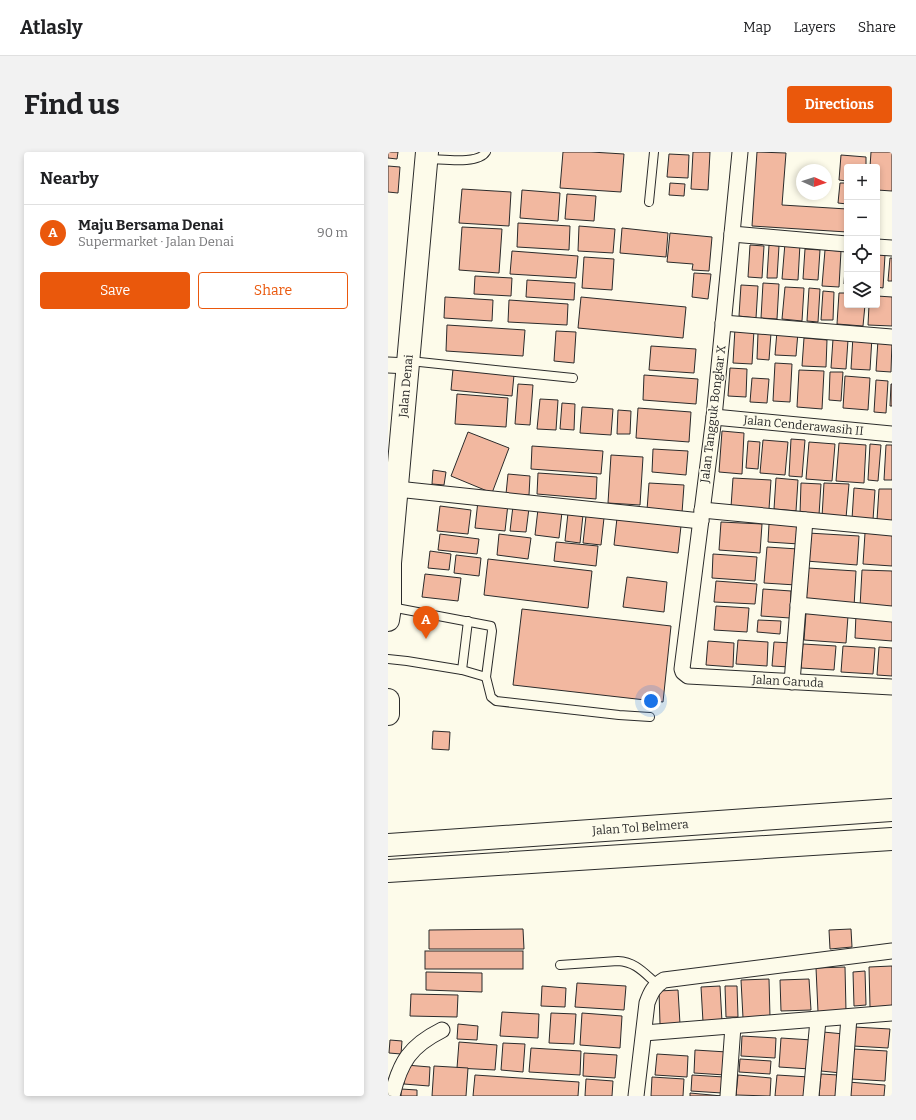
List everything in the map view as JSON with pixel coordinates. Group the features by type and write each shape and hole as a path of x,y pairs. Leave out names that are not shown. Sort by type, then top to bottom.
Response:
{"main road":[{"name":"Jalan Denai","path":"389,613 389,563 397,489 402,364 427,155"},
{"path":"388,700 388,714"},
{"name":"Jalan Tol Belmera","path":"388,844 442,842 892,810"},
{"path":"388,871 892,838"}],"street":[{"name":"Jalan Tangguk Bongkar X","path":"685,675 682,669 714,417 740,152"},
{"path":"732,234 844,244"},
{"path":"880,247 892,248"},
{"path":"724,323 892,337"},
{"name":"Jalan Cenderawasih II","path":"714,417 892,434"},
{"path":"397,489 701,516 804,520 892,528"},
{"path":"792,682 804,520"},
{"path":"798,605 892,614"},
{"name":"Jalan Garuda","path":"685,675 892,687"},
{"path":"636,1096 648,1003 651,992 657,984 664,980 892,952"},
{"path":"644,1033 892,1013"},
{"path":"843,1096 849,1017"},
{"path":"811,1096 818,1020"},
{"path":"728,1096 733,1026"},
{"path":"392,1096 400,1069 414,1048 427,1037 442,1030"}],"lane":[{"path":"427,155 474,160 483,156 486,152"},
{"path":"649,202 654,152"},
{"path":"402,364 573,378"},
{"path":"389,613 468,621 491,626 486,677 491,696 496,701 619,715 650,717"},
{"path":"462,670 468,621"},
{"path":"388,659 462,670 486,677"},
{"path":"560,966 627,961 635,964 657,984"}],"building":[{"path":"388,152 398,152 397,159 388,158"},
{"path":"563,152 624,154 621,192 560,188"},
{"path":"693,152 710,152 708,190 691,189"},
{"path":"757,152 786,153 782,205 844,209 844,232 752,226"},
{"path":"871,152 892,152 892,191 880,190 880,164 870,164"},
{"path":"669,154 689,155 688,178 667,177"},
{"path":"841,155 866,157 866,164 844,164 844,181 839,180"},
{"path":"388,166 400,167 398,193 388,192"},
{"path":"670,183 685,184 684,196 669,195"},
{"path":"840,183 844,183 844,204 838,203"},
{"path":"462,189 511,192 509,226 459,223"},
{"path":"522,190 560,193 558,221 520,218"},
{"path":"567,194 596,196 594,221 565,219"},
{"path":"518,223 570,226 569,250 517,247"},
{"path":"579,226 615,229 613,253 578,251"},
{"path":"462,227 502,229 499,273 459,270"},
{"path":"622,228 668,233 666,257 620,253"},
{"path":"670,233 712,237 709,271 692,270 693,264 667,262"},
{"path":"785,243 800,244 798,280 782,279"},
{"path":"750,245 764,246 762,278 748,277"},
{"path":"769,245 779,246 777,278 767,278"},
{"path":"805,249 820,250 818,280 803,279"},
{"path":"825,250 841,251 839,287 822,286"},
{"path":"512,251 578,256 576,278 510,274"},
{"path":"880,254 885,255 883,288 880,288"},
{"path":"584,257 614,259 612,290 582,288"},
{"path":"890,258 892,258 892,281 888,281"},
{"path":"694,273 711,274 708,299 692,297"},
{"path":"475,276 512,278 511,296 474,294"},
{"path":"527,280 575,283 574,300 526,297"},
{"path":"763,283 779,284 777,319 761,318"},
{"path":"741,285 758,286 756,318 739,316"},
{"path":"785,287 804,288 802,321 782,319"},
{"path":"809,288 820,289 818,322 807,321"},
{"path":"823,291 834,292 833,320 821,320"},
{"path":"839,293 844,293 844,308 865,308 863,326 837,324"},
{"path":"880,296 892,297 892,326 868,325 869,308 880,308"},
{"path":"445,297 493,300 492,321 444,318"},
{"path":"581,297 686,307 683,338 578,328"},
{"path":"509,300 568,304 567,325 508,322"},
{"path":"447,325 525,330 523,356 446,351"},
{"path":"735,328 754,330 752,364 733,363"},
{"path":"556,331 576,332 574,363 554,361"},
{"path":"777,331 798,332 796,356 775,355"},
{"path":"758,333 771,333 769,360 757,359"},
{"path":"853,336 872,337 870,370 851,369"},
{"path":"804,338 827,340 826,367 802,366"},
{"path":"833,339 848,340 846,369 831,368"},
{"path":"878,340 892,340 891,372 876,371"},
{"path":"651,346 696,349 694,373 649,370"},
{"path":"775,363 792,364 790,402 773,401"},
{"path":"730,368 747,369 746,397 728,396"},
{"path":"453,369 514,375 512,396 451,390"},
{"path":"799,370 824,371 822,409 797,407"},
{"path":"830,372 843,372 841,401 829,400"},
{"path":"644,375 698,379 696,404 643,400"},
{"path":"845,376 870,378 868,410 843,408"},
{"path":"752,378 769,379 767,403 750,402"},
{"path":"876,380 888,381 886,413 874,412"},
{"path":"518,384 533,385 530,425 515,424"},
{"path":"891,384 892,406 890,406"},
{"path":"457,394 508,398 506,427 455,424"},
{"path":"540,399 558,400 556,430 537,429"},
{"path":"562,403 575,404 574,430 560,429"},
{"path":"582,407 613,409 611,435 580,433"},
{"path":"638,408 691,412 689,442 636,438"},
{"path":"618,410 631,411 630,434 617,434"},
{"path":"722,431 744,433 742,474 719,472"},
{"path":"468,432 509,448 492,493 451,476"},
{"path":"791,439 805,440 802,477 789,476"},
{"path":"763,440 788,442 785,475 760,473"},
{"path":"748,441 760,442 758,469 746,468"},
{"path":"809,442 835,444 832,481 806,479"},
{"path":"839,443 866,445 864,483 836,481"},
{"path":"870,444 881,445 878,481 868,480"},
{"path":"886,445 892,445 892,480 884,480"},
{"path":"532,446 603,451 601,474 531,469"},
{"path":"653,449 688,451 686,475 652,472"},
{"path":"611,455 643,457 640,505 608,503"},
{"path":"433,470 446,472 444,485 432,484"},
{"path":"538,473 597,477 596,499 537,494"},
{"path":"508,474 530,476 529,495 506,494"},
{"path":"733,478 771,480 769,509 731,507"},
{"path":"776,478 798,480 796,511 774,509"},
{"path":"649,483 684,485 682,513 647,510"},
{"path":"801,483 821,484 819,515 800,514"},
{"path":"824,483 849,484 846,518 822,517"},
{"path":"854,488 875,490 873,520 852,519"},
{"path":"879,489 892,489 892,521 877,520"},
{"path":"478,501 508,504 505,531 475,528"},
{"path":"440,506 471,510 468,534 437,531"},
{"path":"513,506 529,508 526,532 510,531"},
{"path":"538,509 562,512 559,538 535,535"},
{"path":"568,513 583,515 580,543 565,541"},
{"path":"586,516 604,518 601,545 583,543"},
{"path":"617,518 681,526 678,553 614,545"},
{"path":"721,522 762,524 760,553 719,550"},
{"path":"769,524 800,526 799,544 768,542"},
{"path":"808,533 859,536 857,565 806,561"},
{"path":"865,533 892,535 892,566 863,564"},
{"path":"440,534 479,539 477,554 438,550"},
{"path":"499,534 531,538 528,559 497,555"},
{"path":"556,542 598,546 596,566 554,561"},
{"path":"767,547 798,549 796,585 764,583"},
{"path":"430,551 451,554 449,570 428,568"},
{"path":"713,554 757,557 755,581 712,578"},
{"path":"456,555 481,558 479,576 454,573"},
{"path":"488,559 592,571 588,608 484,595"},
{"path":"808,568 856,571 854,607 806,604"},
{"path":"862,570 892,571 892,609 860,607"},
{"path":"425,574 461,578 458,601 422,597"},
{"path":"627,577 667,582 664,612 623,607"},
{"path":"716,581 757,584 755,604 714,602"},
{"path":"763,589 791,591 790,618 761,616"},
{"path":"716,606 749,608 747,632 714,630"},
{"path":"522,609 671,626 663,702 513,685"},
{"path":"806,613 848,616 846,643 804,640"},
{"path":"856,614 892,616 892,641 855,638"},
{"path":"758,620 781,621 780,634 757,632"},
{"path":"738,640 768,642 767,666 736,664"},
{"path":"708,641 734,643 733,667 706,665"},
{"path":"774,642 792,643 790,667 772,666"},
{"path":"803,644 836,646 834,670 801,668"},
{"path":"843,646 875,648 873,674 841,672"},
{"path":"879,647 892,648 892,676 877,675"},
{"path":"433,731 450,732 449,750 432,749"},
{"path":"523,929 524,949 429,949 429,930"},
{"path":"851,929 852,947 830,949 829,930"},
{"path":"425,951 523,951 523,969 425,969"},
{"path":"892,966 892,1006 870,1007 869,967"},
{"path":"845,967 846,1011 818,1012 816,968"},
{"path":"865,971 866,1005 854,1006 853,972"},
{"path":"426,972 482,973 482,992 426,990"},
{"path":"769,979 770,1017 743,1018 741,980"},
{"path":"809,979 811,1010 781,1011 780,980"},
{"path":"577,983 626,986 624,1010 575,1007"},
{"path":"542,986 566,988 565,1007 541,1006"},
{"path":"720,986 722,1022 703,1022 701,987"},
{"path":"725,986 737,986 738,1017 726,1017"},
{"path":"678,990 680,1024 660,1024 659,991"},
{"path":"411,994 458,995 457,1017 410,1016"},
{"path":"502,1012 539,1014 538,1038 500,1036"},
{"path":"551,1013 576,1014 574,1044 549,1043"},
{"path":"582,1013 622,1016 620,1048 580,1045"},
{"path":"458,1024 478,1026 477,1040 457,1039"},
{"path":"854,1027 890,1029 888,1048 853,1046"},
{"path":"823,1032 844,1034 841,1073 821,1071"},
{"path":"742,1036 776,1038 775,1058 741,1056"},
{"path":"781,1038 812,1040 810,1069 779,1067"},
{"path":"390,1040 402,1041 401,1054 389,1053"},
{"path":"459,1042 497,1045 495,1070 457,1068"},
{"path":"503,1043 525,1044 523,1072 501,1070"},
{"path":"531,1048 581,1051 580,1075 529,1072"},
{"path":"853,1049 887,1051 885,1081 851,1079"},
{"path":"695,1050 727,1052 725,1075 694,1073"},
{"path":"584,1053 617,1055 615,1078 583,1076"},
{"path":"657,1054 688,1056 687,1077 655,1075"},
{"path":"740,1059 771,1061 770,1074 739,1072"},
{"path":"406,1065 430,1067 429,1086 404,1084"},
{"path":"434,1066 468,1068 466,1096 432,1096"},
{"path":"821,1074 838,1075 837,1096 819,1096"},
{"path":"475,1075 579,1082 578,1096 473,1096"},
{"path":"692,1075 724,1077 722,1093 691,1091"},
{"path":"738,1075 771,1078 770,1096 736,1095"},
{"path":"777,1075 809,1077 808,1096 775,1096"},
{"path":"652,1077 684,1079 683,1096 651,1096"},
{"path":"586,1079 613,1081 612,1096 585,1096"},
{"path":"848,1082 885,1085 884,1096 847,1096"},
{"path":"401,1089 417,1090 417,1096 401,1096"},
{"path":"690,1093 722,1096 690,1096"}],"place":[{"name":"Maju Bersama Denai","path":"426,639"}]}
